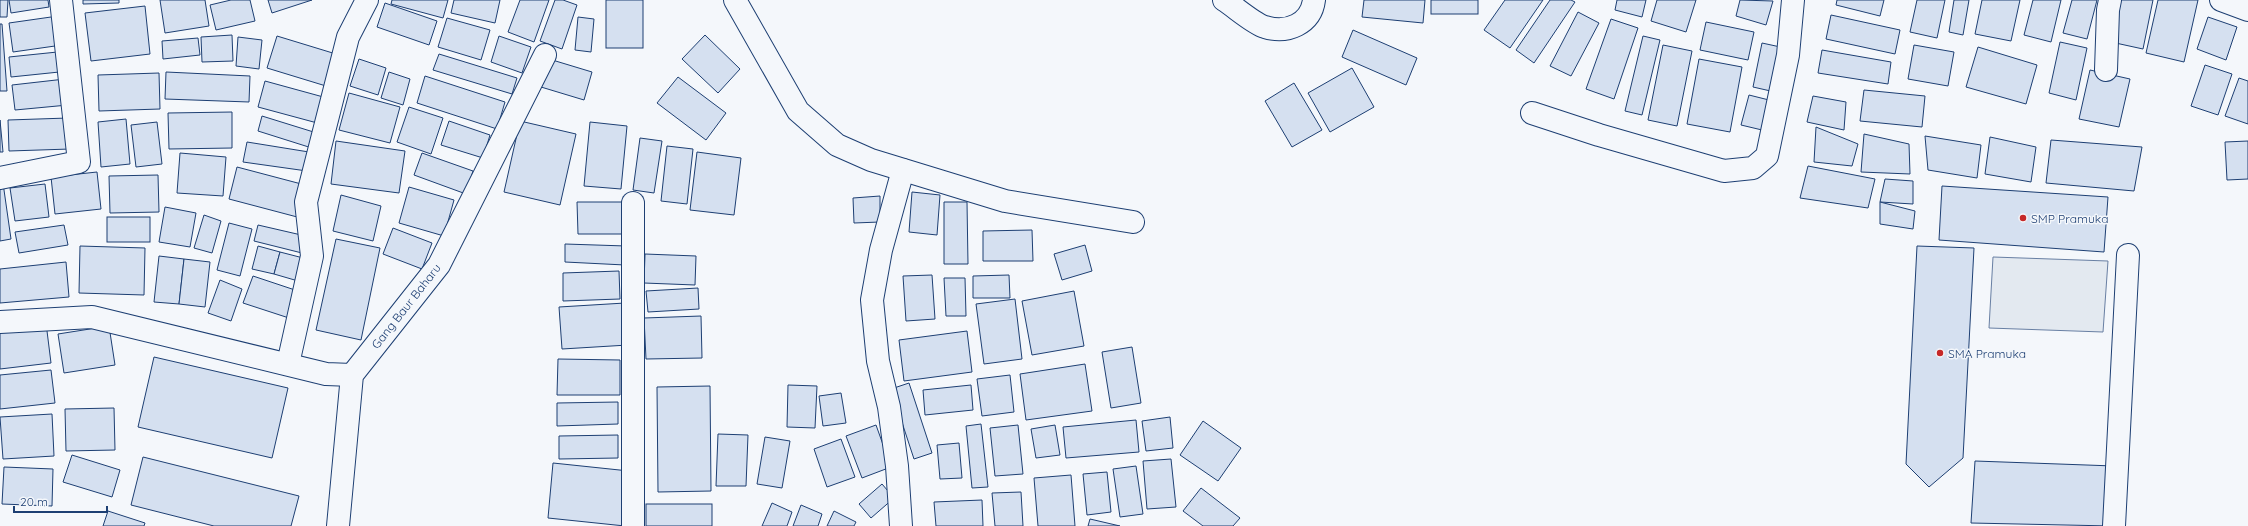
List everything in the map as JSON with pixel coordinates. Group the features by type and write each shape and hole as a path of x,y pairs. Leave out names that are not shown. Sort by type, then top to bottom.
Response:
{"street":[{"path":"0,178 79,162 61,0"},
{"path":"288,364 312,256 306,202 348,37 367,0"},
{"path":"735,0 798,110 837,145 871,160 1005,201 1133,222"},
{"path":"1224,0 1264,27 1287,29 1300,24 1313,11 1314,0"},
{"path":"1532,113 1599,135 1724,171 1753,168 1767,156 1788,55 1793,0"},
{"path":"2106,70 2108,10 2110,0"},
{"path":"2221,0 2248,10"},
{"name":"Gang Baur Baharu","path":"352,375 439,265 545,55"},
{"path":"901,526 897,466 889,407 878,361 872,300 881,250 903,170"},
{"path":"633,526 634,203"},
{"path":"2114,526 2128,256"},
{"path":"0,322 92,317 326,374 352,375 338,526"}],"shaded area":[{"path":"1993,257 2108,261 2103,332 1989,328"}],"building":[{"path":"0,0 8,0 7,17 0,17"},
{"path":"9,0 48,0 49,7 11,13"},
{"path":"83,0 119,0 119,3 83,4"},
{"path":"160,0 205,0 209,26 165,33"},
{"path":"231,0 250,0 255,21 216,30 210,5"},
{"path":"268,0 312,0 272,13"},
{"path":"392,0 448,0 443,18 391,4"},
{"path":"454,0 500,0 495,23 451,13"},
{"path":"520,0 549,0 534,42 508,32"},
{"path":"555,0 563,0 577,5 562,49 540,41"},
{"path":"606,0 643,0 643,48 606,48"},
{"path":"1364,0 1425,0 1423,23 1362,17"},
{"path":"1431,0 1478,0 1478,14 1431,14"},
{"path":"1505,0 1543,0 1510,48 1484,30"},
{"path":"1550,0 1571,0 1575,2 1534,63 1516,50"},
{"path":"1617,0 1646,0 1642,17 1615,10"},
{"path":"1657,0 1696,0 1686,32 1651,21"},
{"path":"1740,0 1773,1 1766,25 1736,16"},
{"path":"1837,0 1884,0 1880,16 1836,5"},
{"path":"1917,0 1945,0 1937,38 1910,32"},
{"path":"1954,0 1969,0 1963,35 1949,32"},
{"path":"1982,0 2020,0 2011,41 1975,34"},
{"path":"2033,0 2061,0 2051,42 2024,35"},
{"path":"2072,0 2097,0 2087,39 2063,33"},
{"path":"2120,0 2153,0 2143,49 2111,42"},
{"path":"2158,0 2198,0 2184,62 2146,53"},
{"path":"385,3 437,21 429,45 377,27"},
{"path":"145,6 150,54 91,61 85,13"},
{"path":"1578,12 1599,23 1571,76 1550,66"},
{"path":"1831,15 1900,30 1895,54 1826,39"},
{"path":"58,16 62,45 13,52 9,23"},
{"path":"578,17 594,19 591,52 575,50"},
{"path":"2208,17 2237,27 2226,60 2197,49"},
{"path":"447,18 490,30 481,60 438,47"},
{"path":"1611,19 1638,28 1614,99 1586,89"},
{"path":"1706,22 1754,32 1748,60 1700,50"},
{"path":"0,24 2,24 7,91 0,91"},
{"path":"1353,30 1417,58 1406,85 1342,57"},
{"path":"232,35 233,61 202,62 201,37"},
{"path":"705,35 740,69 718,93 682,59"},
{"path":"277,36 336,54 326,86 267,68"},
{"path":"499,36 531,47 522,73 491,62"},
{"path":"1643,36 1660,40 1642,115 1625,111"},
{"path":"238,37 262,40 259,69 236,66"},
{"path":"198,38 200,55 163,59 162,41"},
{"path":"2060,42 2087,48 2076,100 2049,93"},
{"path":"1762,43 1785,48 1775,92 1753,87"},
{"path":"1663,45 1692,51 1677,126 1648,120"},
{"path":"1914,45 1954,52 1948,86 1908,79"},
{"path":"1978,47 2037,65 2026,104 1966,87"},
{"path":"1822,50 1891,62 1888,84 1818,73"},
{"path":"67,51 69,71 11,77 9,57"},
{"path":"439,54 517,78 512,94 433,70"},
{"path":"359,59 386,68 378,95 350,86"},
{"path":"549,59 592,72 584,100 541,87"},
{"path":"1699,59 1742,67 1730,132 1687,124"},
{"path":"2205,65 2232,74 2218,115 2191,106"},
{"path":"1352,68 1374,107 1330,132 1308,93"},
{"path":"2090,70 2130,79 2119,127 2079,119"},
{"path":"166,72 250,76 249,102 165,99"},
{"path":"389,72 410,79 403,105 381,98"},
{"path":"159,73 160,109 99,111 98,75"},
{"path":"425,76 505,102 497,129 417,103"},
{"path":"678,77 726,113 706,140 657,103"},
{"path":"2239,78 2248,81 2248,124 2225,116"},
{"path":"65,79 68,105 15,110 12,85"},
{"path":"265,81 327,98 321,124 258,107"},
{"path":"1294,83 1322,130 1292,147 1265,101"},
{"path":"1864,90 1925,96 1922,127 1860,121"},
{"path":"349,93 400,107 390,143 339,130"},
{"path":"1749,95 1769,100 1762,130 1741,125"},
{"path":"1813,96 1846,102 1844,130 1807,122"},
{"path":"409,107 443,118 431,154 397,142"},
{"path":"232,112 232,148 169,149 168,113"},
{"path":"262,116 320,134 315,149 258,131"},
{"path":"68,118 70,149 9,151 8,120"},
{"path":"126,119 130,164 101,167 98,122"},
{"path":"0,120 3,152 0,152"},
{"path":"449,121 490,135 483,158 441,145"},
{"path":"520,121 576,134 560,205 504,192"},
{"path":"157,122 162,164 136,167 131,125"},
{"path":"590,122 627,126 621,189 584,186"},
{"path":"1816,127 1858,144 1852,166 1814,162"},
{"path":"1864,134 1909,144 1910,174 1861,172"},
{"path":"1925,136 1981,145 1977,178 1928,170"},
{"path":"1990,137 2036,147 2031,182 1985,174"},
{"path":"640,138 662,141 654,193 633,190"},
{"path":"2051,140 2142,147 2134,191 2046,183"},
{"path":"336,141 405,151 399,193 331,184"},
{"path":"2248,141 2248,179 2227,180 2225,142"},
{"path":"247,142 309,152 307,171 243,162"},
{"path":"667,146 693,149 687,204 661,201"},
{"path":"697,152 741,158 734,215 690,210"},
{"path":"180,153 226,157 223,196 177,193"},
{"path":"422,153 473,171 466,194 414,175"},
{"path":"1808,166 1875,179 1868,208 1800,198"},
{"path":"237,167 309,186 301,218 229,199"},
{"path":"97,172 101,209 55,214 51,177"},
{"path":"158,175 159,212 110,213 109,176"},
{"path":"1885,179 1913,181 1913,204 1880,202"},
{"path":"3,183 11,239 0,241 0,184"},
{"path":"45,184 49,217 15,221 10,188"},
{"name":"SMP Pramuka","path":"1942,186 2108,197 2104,252 1939,240"},
{"path":"409,187 454,200 444,236 399,223"},
{"path":"912,192 940,195 937,235 909,232"},
{"path":"341,195 381,206 373,241 333,231"},
{"path":"880,196 880,222 854,223 853,198"},
{"path":"577,202 632,202 632,234 578,234"},
{"path":"944,202 967,202 968,264 944,264"},
{"path":"1880,202 1915,211 1913,229 1880,224"},
{"path":"165,207 196,213 190,247 159,242"},
{"path":"204,215 221,221 212,253 194,248"},
{"path":"107,217 150,217 150,242 107,242"},
{"path":"229,223 252,229 240,276 217,270"},
{"path":"64,225 68,245 19,253 15,232"},
{"path":"258,225 310,237 306,254 254,241"},
{"path":"393,228 432,243 422,269 383,254"},
{"path":"1032,230 1033,261 983,261 983,231"},
{"path":"336,239 380,248 361,340 316,330"},
{"path":"565,244 626,246 625,265 565,262"},
{"path":"1085,245 1092,271 1062,280 1054,254"},
{"path":"80,246 145,248 144,295 79,293"},
{"path":"258,246 280,252 274,274 252,269"},
{"name":"SMA Pramuka","path":"1917,246 1974,248 1963,458 1929,487 1906,464"},
{"path":"280,252 311,260 305,283 274,274"},
{"path":"645,254 696,256 695,285 644,283"},
{"path":"159,256 184,259 179,304 154,302"},
{"path":"184,259 210,262 205,307 179,304"},
{"path":"66,262 69,297 0,303 0,269"},
{"path":"619,271 620,299 563,301 563,273"},
{"path":"932,275 935,319 906,321 903,276"},
{"path":"1009,275 1010,298 973,298 973,276"},
{"path":"253,276 301,292 292,319 243,303"},
{"path":"944,278 965,278 966,316 946,316"},
{"path":"220,280 242,289 231,321 208,313"},
{"path":"698,288 699,309 648,312 646,291"},
{"path":"1074,291 1084,346 1032,355 1022,301"},
{"path":"1015,299 1022,359 984,364 976,304"},
{"path":"625,303 628,345 562,349 559,307"},
{"path":"701,316 702,358 646,359 644,318"},
{"path":"46,323 51,363 0,369 0,327"},
{"path":"109,326 115,365 64,373 58,334"},
{"path":"967,331 972,372 904,381 899,340"},
{"path":"1132,347 1141,403 1111,408 1102,352"},
{"path":"154,357 288,388 272,458 138,427"},
{"path":"558,359 620,360 620,395 557,395"},
{"path":"1085,364 1092,411 1026,420 1020,374"},
{"path":"51,370 55,403 0,409 0,375"},
{"path":"1010,375 1014,412 982,416 977,379"},
{"path":"909,383 932,453 914,459 891,389"},
{"path":"788,385 817,386 815,428 787,427"},
{"path":"971,385 973,410 925,415 923,390"},
{"path":"710,386 711,491 658,492 657,387"},
{"path":"841,393 846,423 823,426 819,396"},
{"path":"618,402 618,424 557,426 557,403"},
{"path":"114,408 115,450 66,451 65,409"},
{"path":"52,414 54,456 3,459 0,417"},
{"path":"1170,417 1173,448 1146,451 1142,421"},
{"path":"1136,420 1139,452 1066,458 1063,427"},
{"path":"1203,421 1241,448 1218,481 1180,455"},
{"path":"981,424 988,487 972,488 966,426"},
{"path":"876,425 891,467 862,478 846,436"},
{"path":"1018,425 1023,474 995,476 990,428"},
{"path":"1055,425 1060,455 1036,458 1031,429"},
{"path":"718,434 748,435 746,486 716,486"},
{"path":"618,435 618,458 559,459 559,436"},
{"path":"765,437 790,441 782,488 757,484"},
{"path":"841,439 855,477 827,487 814,449"},
{"path":"959,443 962,478 940,479 937,445"},
{"path":"72,455 120,470 112,497 63,482"},
{"path":"143,457 299,496 291,526 214,526 131,505"},
{"path":"1171,459 1176,507 1147,509 1143,461"},
{"path":"1975,461 2114,466 2112,526 1971,523"},
{"path":"553,463 629,471 625,526 548,518"},
{"path":"1136,466 1143,514 1120,517 1113,469"},
{"path":"4,467 53,469 52,506 2,504"},
{"path":"1107,472 1111,512 1087,515 1083,474"},
{"path":"1071,475 1075,526 1038,526 1034,478"},
{"path":"882,484 894,498 871,518 859,504"},
{"path":"1201,488 1240,518 1233,526 1203,526 1183,511"},
{"path":"1021,492 1023,526 995,526 992,493"},
{"path":"982,500 983,526 936,526 934,502"},
{"path":"772,503 792,512 787,526 762,526"},
{"path":"646,504 712,504 712,526 646,526"},
{"path":"801,505 822,514 818,526 793,526"},
{"path":"108,511 145,523 144,526 103,526"},
{"path":"834,511 856,522 854,526 827,526"},
{"path":"1090,519 1120,526 1088,526"}],"place":[{"name":"SMP Pramuka","path":"2023,218"},
{"name":"SMA Pramuka","path":"1940,353"}]}
